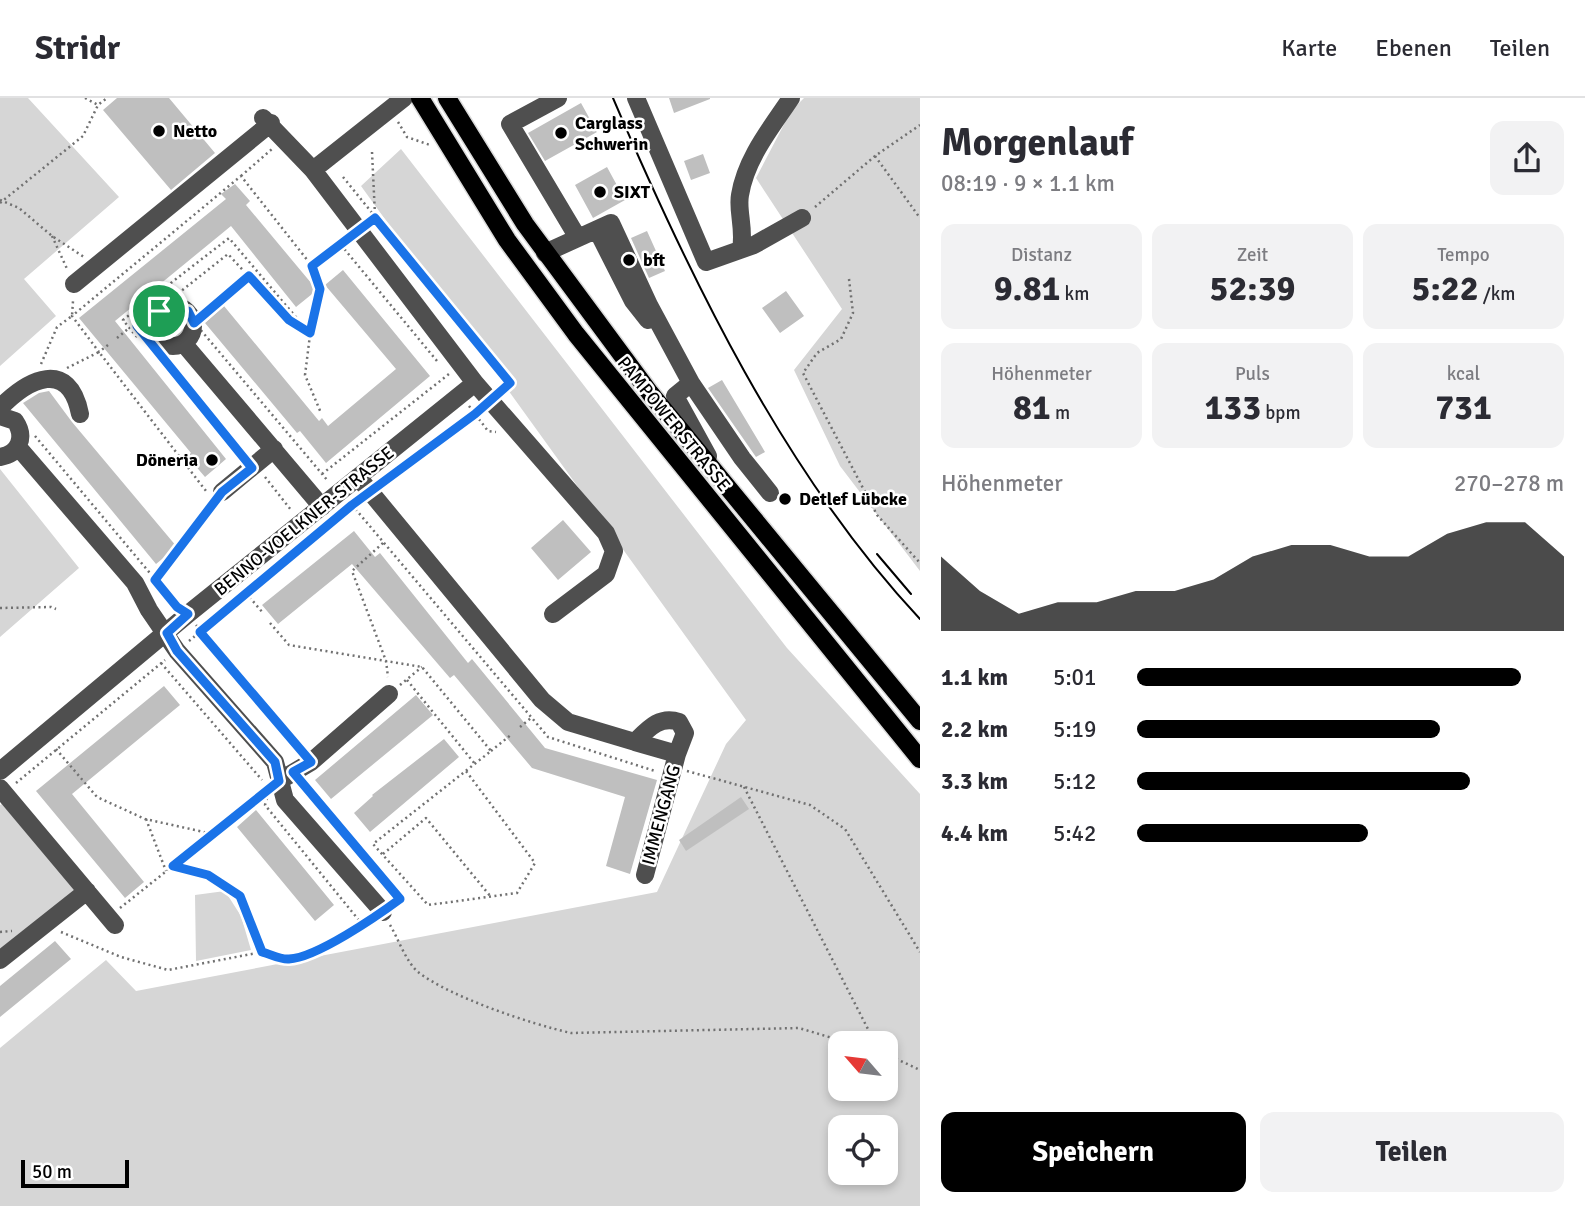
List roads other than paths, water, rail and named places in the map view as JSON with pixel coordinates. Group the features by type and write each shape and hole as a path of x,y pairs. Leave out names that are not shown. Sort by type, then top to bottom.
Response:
{"main road":[{"name":"PAMPOWER STRASSE","path":"420,98 507,240 576,334 920,759"},
{"name":"PAMPOWER STRASSE","path":"447,98 545,253 650,393 920,721"}],"street":[{"path":"313,170 404,98"},
{"path":"558,98 510,124 578,238"},
{"path":"636,98 706,262 748,247 802,218"},
{"path":"748,247 739,198 748,164 791,98"},
{"path":"231,142 265,117 271,123 313,170 475,383 606,533 614,551 606,573 553,614"},
{"path":"74,284 271,123"},
{"path":"545,253 611,223 691,383 742,458 770,493"},
{"path":"177,306 188,311 194,323 192,335 184,344 171,346 159,341 153,329 153,322 159,311 177,306"},
{"path":"184,344 322,507"},
{"path":"0,408 38,380 66,385 76,395 80,414"},
{"name":"BENNO-VOELKNER-STRASSE","path":"0,771 188,614 475,383"},
{"path":"691,383 675,396 718,475"},
{"path":"0,416 9,417 19,427 21,441 13,453 0,457"},
{"path":"18,447 135,583 149,610 177,651 275,762 285,800 383,912"},
{"path":"214,492 252,468 274,450"},
{"path":"358,477 542,700 568,722 635,742 676,761"},
{"path":"281,781 311,762 389,694"},
{"name":"IMMENGANG","path":"635,742 659,721 670,719 679,722 685,733 645,875"},
{"path":"2,790 112,921"},
{"path":"0,960 87,891"}],"tram line":[{"path":"613,98 674,235 745,372 826,502 871,563 920,619"},
{"path":"877,554 911,594"}],"place":[{"name":"Netto","path":"159,131"},
{"name":"Carglass Schwerin","path":"561,133"},
{"name":"SIXT","path":"600,192"},
{"name":"bft","path":"629,260"},
{"name":"Döneria","path":"212,460"},
{"name":"Detlef Lübcke","path":"785,499"}]}
